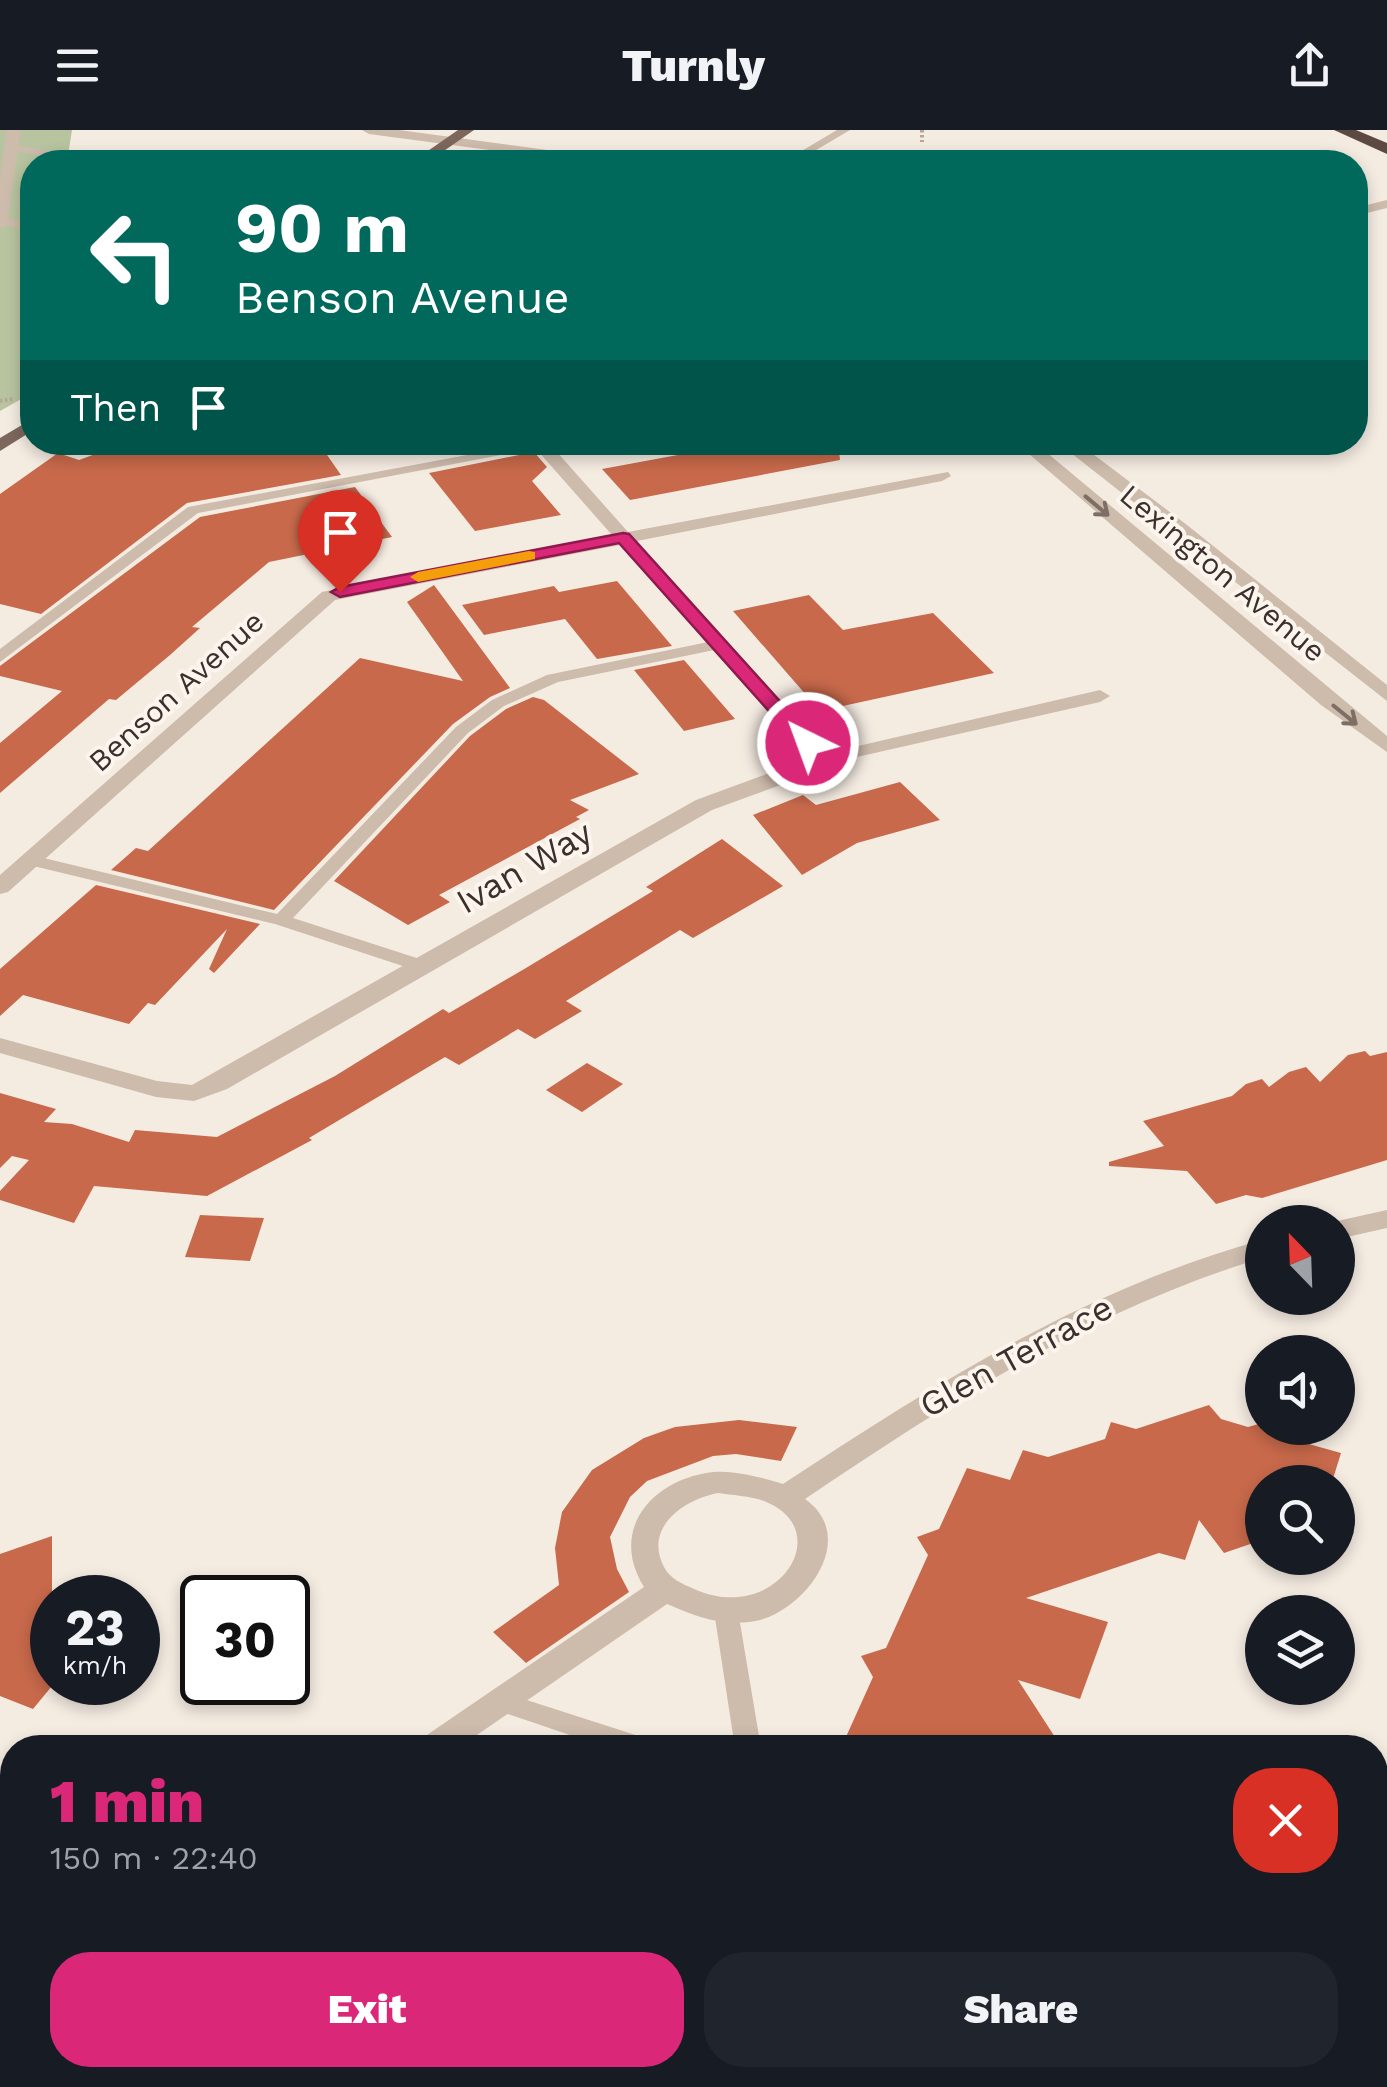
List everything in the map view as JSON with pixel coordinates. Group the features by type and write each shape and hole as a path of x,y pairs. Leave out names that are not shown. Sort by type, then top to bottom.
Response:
{"highway":[{"path":"1342,130 1387,149"},
{"path":"1380,130 1387,134"}],"main road":[{"path":"437,150 467,130"}],"street":[{"path":"0,223 14,130"},
{"path":"369,130 518,150"},
{"path":"549,455 822,758"},
{"name":"Lexington Avenue","path":"1037,455 1328,701 1387,746"},
{"name":"Lexington Avenue","path":"1082,455 1387,696"},
{"name":"Benson Avenue","path":"0,887 329,596 942,476"},
{"name":"Ivan Way","path":"0,1045 156,1089 194,1093 218,1084 704,805 760,779 822,758 1100,696"},
{"path":"1355,1226 1387,1218"},
{"name":"Glen Terrace","path":"786,1498 954,1386 1075,1318 1160,1280 1245,1254"},
{"path":"718,1482 746,1483 786,1498 804,1515 813,1534 814,1557 807,1574 774,1602 746,1611 696,1607 664,1590 649,1570 643,1549 647,1527 656,1512 675,1496 718,1482"},
{"path":"452,1735 664,1590"}],"lane":[{"path":"810,150 846,130"},
{"path":"12,148 25,150"},
{"path":"0,656 192,510 481,455"},
{"path":"281,920 462,730 498,703 552,678 718,644"},
{"path":"31,860 281,920 422,966"},
{"path":"726,1612 746,1735"},
{"path":"502,1702 602,1735"}],"path":[{"path":"922,130 922,142"},
{"path":"0,401 14,399"}],"green space":[{"path":"0,130 72,130 69,150 20,150 20,400 0,411"}],"building":[{"path":"55,455 79,460 93,455 327,455 341,475 187,503 41,614 0,604 0,494"},
{"path":"537,455 547,467 532,481 561,515 475,531 429,473"},
{"path":"678,455 839,455 840,460 630,500 602,469"},
{"path":"355,487 392,537 269,562 192,627 200,628 170,655 116,700 109,699 0,793 0,743 62,691 0,676 0,666 200,517"},
{"path":"617,581 672,646 597,659 565,619 484,635 462,605 554,586 559,592"},
{"path":"434,585 510,688 490,697 453,724 274,910 111,870 136,848 148,851 360,658 463,681 407,602"},
{"path":"809,595 843,630 933,613 994,673 820,711 733,611"},
{"path":"684,660 735,719 684,731 634,670"},
{"path":"533,697 544,700 639,774 570,800 589,810 576,817 580,819 439,895 450,902 408,925 334,881 470,736 506,709"},
{"path":"900,782 940,820 857,843 802,875 753,815 803,795 816,805"},
{"path":"722,839 783,886 693,938 680,930 566,1001 582,1011 535,1039 518,1029 459,1065 445,1057 309,1138 312,1140 207,1196 94,1186 74,1223 0,1200 0,1191 29,1160 12,1156 0,1168 0,1093 56,1109 44,1122 72,1124 129,1142 135,1130 217,1137 335,1076 443,1009 449,1013 526,968 653,891 646,887"},
{"path":"96,885 260,924 214,973 209,969 227,929 155,1005 148,1003 129,1024 23,995 0,1016 0,969"},
{"path":"1365,1051 1370,1056 1387,1052 1387,1160 1262,1198 1246,1195 1216,1204 1187,1171 1109,1166 1109,1162 1164,1146 1143,1121 1232,1096 1246,1084 1262,1079 1269,1087 1289,1072 1306,1067 1320,1082 1348,1055"},
{"path":"587,1063 623,1084 582,1112 546,1090"},
{"path":"200,1215 264,1218 250,1261 185,1257"},
{"path":"1209,1405 1221,1419 1245,1426 1245,1445 1312,1445 1341,1453 1337,1465 1245,1465 1245,1546 1224,1553 1199,1520 1185,1560 1159,1553 1026,1598 1108,1622 1080,1699 1018,1680 1054,1735 847,1735 873,1677 861,1656 886,1648 928,1555 917,1537 939,1529 967,1468 1010,1480 1023,1450 1048,1457 1105,1439 1111,1422 1136,1429"},
{"path":"739,1420 797,1427 781,1461 736,1454 713,1456 647,1481 630,1497 610,1537 617,1569 629,1592 526,1663 493,1632 559,1585 555,1548 562,1512 592,1470 644,1438 675,1427"},
{"path":"52,1536 52,1575 30,1575 30,1705 36,1705 33,1709 0,1696 0,1554"}],"slow traffic":[{"path":"418,577 529,556"}],"route":[{"path":"340,592 623,538 808,743"}]}
